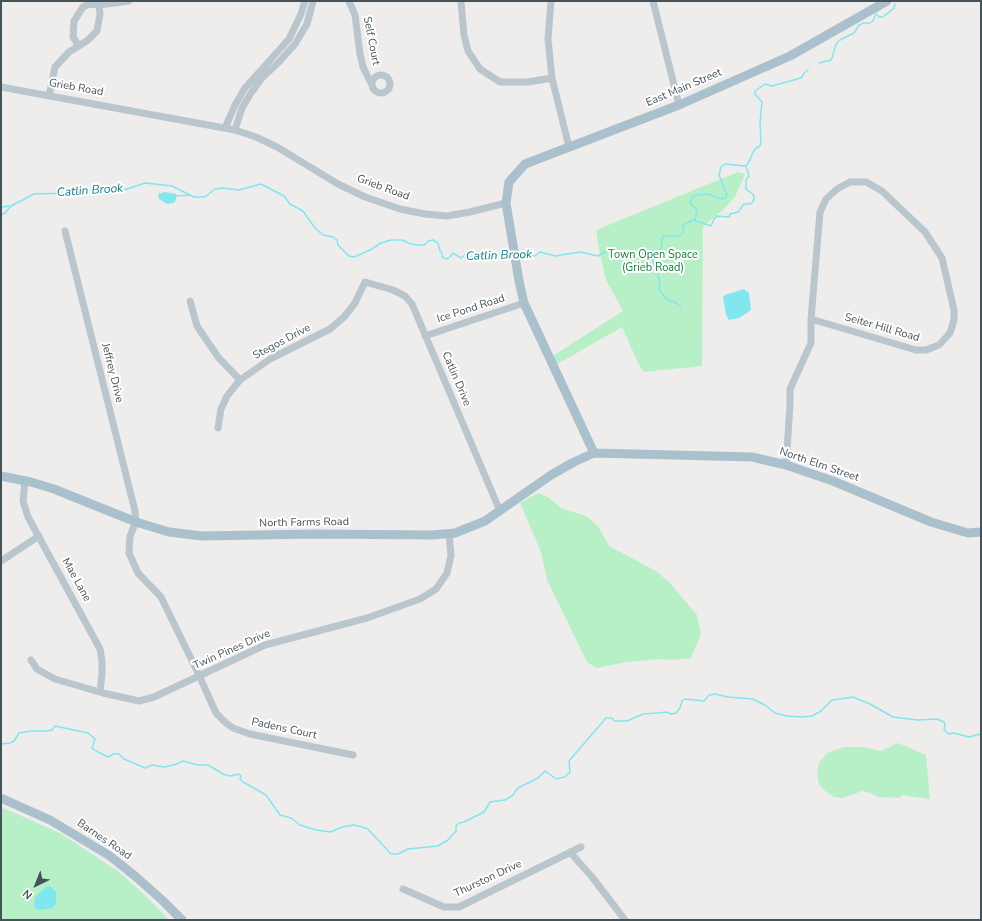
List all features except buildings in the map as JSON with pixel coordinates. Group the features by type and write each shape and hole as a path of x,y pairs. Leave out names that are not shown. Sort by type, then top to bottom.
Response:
{"main road":[{"name":"East Main Street","path":"506,203 509,182 524,164 679,105 790,56 887,1"},
{"path":"506,203 524,303 594,453"},
{"name":"North Farms Road","path":"1,476 54,489 136,522 168,532 202,536 432,534 455,533 485,521 552,475 574,462 594,453"},
{"name":"North Elm Street","path":"594,453 752,457 786,465 832,481 931,522 968,533 981,532"},
{"name":"Barnes Road","path":"1,798 50,820 110,856 135,876 182,920"}],"street":[{"path":"79,46 73,37 74,21 83,8 89,4 99,5 128,1"},
{"path":"225,128 235,105 245,88 289,39 301,14 305,1"},
{"path":"235,130 242,108 251,93 262,78 295,44 307,24 312,1"},
{"name":"Self Court","path":"349,1 355,15 363,67 372,85"},
{"path":"461,1 464,36 468,51 480,69 500,82 528,82 552,78"},
{"path":"551,1 548,39 552,78 569,147"},
{"path":"653,1 679,105"},
{"path":"50,96 55,67 69,52 93,36 97,31 100,14 99,5"},
{"name":"Grieb Road","path":"1,87 235,130 256,137 277,147 338,184 365,197 400,209 424,214 447,216 506,203"},
{"name":"Seiter Hill Road","path":"786,465 790,389 810,343 811,319 820,212 826,199 837,189 850,182 866,182 882,191 924,232 942,258 954,310 954,320 950,333 939,345 926,350 916,350 811,319"},
{"name":"Jeffrey Drive","path":"64,231 135,511 136,522"},
{"name":"Catlin Drive","path":"365,282 393,290 405,296 412,304 500,511"},
{"name":"Stegos Drive","path":"218,428 221,409 227,396 240,380 270,359 330,329 344,317 351,308 365,282"},
{"path":"190,301 197,326 218,357 240,380"},
{"name":"Ice Pond Road","path":"425,336 524,303"},
{"name":"Mae Lane","path":"25,481 23,501 28,517 100,649 102,674 100,692"},
{"name":"Padens Court","path":"136,522 130,536 129,553 132,562 138,573 161,597 216,713 233,728 250,734 353,755"},
{"name":"Twin Pines Drive","path":"31,660 37,669 55,679 139,701 154,697 264,645 367,618 420,599 436,589 447,573 451,556 449,533"},
{"path":"1,561 39,536"},
{"name":"Thurston Drive","path":"403,889 422,896 444,907 459,907 581,847"},
{"path":"570,852 624,920"}],"green space":[{"name":"Town Open Space (Grieb Road)","path":"738,172 745,174 735,197 703,227 702,366 644,372 639,365 622,327 552,367 548,359 623,311 606,280 596,230"},
{"path":"538,493 548,497 561,508 586,516 598,526 609,546 656,571 669,582 697,615 701,634 691,658 627,662 596,668 587,662 547,580 541,552 520,503"},
{"path":"898,743 926,755 930,799 901,795 901,798 879,797 862,791 843,798 834,797 825,791 819,784 817,773 819,763 827,753 844,747 864,747 881,751"},
{"path":"1,807 60,833 119,872 146,896 169,920 1,920"}],"water":[{"path":"165,192 176,194 176,200 173,203 167,204 159,199 158,194"},
{"path":"744,289 749,293 751,310 739,318 729,320 726,315 723,297"},
{"path":"50,886 56,892 56,904 52,908 40,910 36,909 34,906 35,897 46,887"}],"waterway":[{"name":"Catlin Brook","path":"819,63 831,60 836,44 840,40 854,33 859,25 870,23 873,21 876,14 879,17 883,17 894,8 895,4"},
{"name":"Catlin Brook","path":"519,255 535,256 540,252 555,256 580,252 598,256 607,251 612,251 627,256 630,253 640,255 645,251 660,250 662,246 661,240 664,236 679,236 683,233 683,225 693,220 711,226 717,216 729,217 730,214 738,212 744,204 750,204 753,202 754,197 753,194 746,189 746,180 749,176 746,166 753,152 760,146 761,142 760,123 762,102 755,94 755,91 765,84 772,86 801,78 808,70"},
{"name":"Catlin Brook","path":"695,221 697,210 690,203 692,197 708,194 721,199 726,198 727,195 719,175 721,167 725,164 745,166"},
{"name":"Catlin Brook","path":"1,207 11,206 34,194 68,193 109,188 124,190 145,183 172,186 194,197 205,197 215,189 222,188 239,190 261,184 284,196 290,204 303,211 315,228 323,235 333,237 337,240 338,245 349,256 354,257 381,243 391,240 402,240 418,245 424,245 428,241 433,240 438,243 442,257 447,259 453,253 461,258 465,255 478,259 485,259 501,254 511,254"},
{"name":"Catlin Brook","path":"176,196 190,195"},
{"path":"1,215 11,206"},
{"path":"660,250 654,256 653,260 660,282 659,289 667,300 675,302 681,307"},
{"path":"1,744 14,741 19,733 52,730 55,726 88,733 95,739 92,748 96,751 108,757 113,754 119,754 124,759 145,768 152,765 164,767 183,761 198,765 208,765 223,774 230,776 239,774 241,776 240,779 243,782 266,795 280,815 291,818 300,825 316,830 331,832 342,827 354,825 362,827 368,829 391,854 398,854 408,849 438,846 448,840 456,831 456,826 459,823 484,812 490,802 505,800 512,796 518,788 538,778 545,771 556,779 565,777 570,772 569,761 606,718 612,718 614,721 627,721 643,714 667,712 671,714 676,713 680,708 682,701 685,699 704,701 709,695 715,694 728,697 753,699 765,705 775,713 787,716 802,717 812,716 821,711 832,700 853,697 870,704 893,717 918,720 937,719 944,722 944,730 949,734 954,733 969,737 980,734 981,737"}]}
